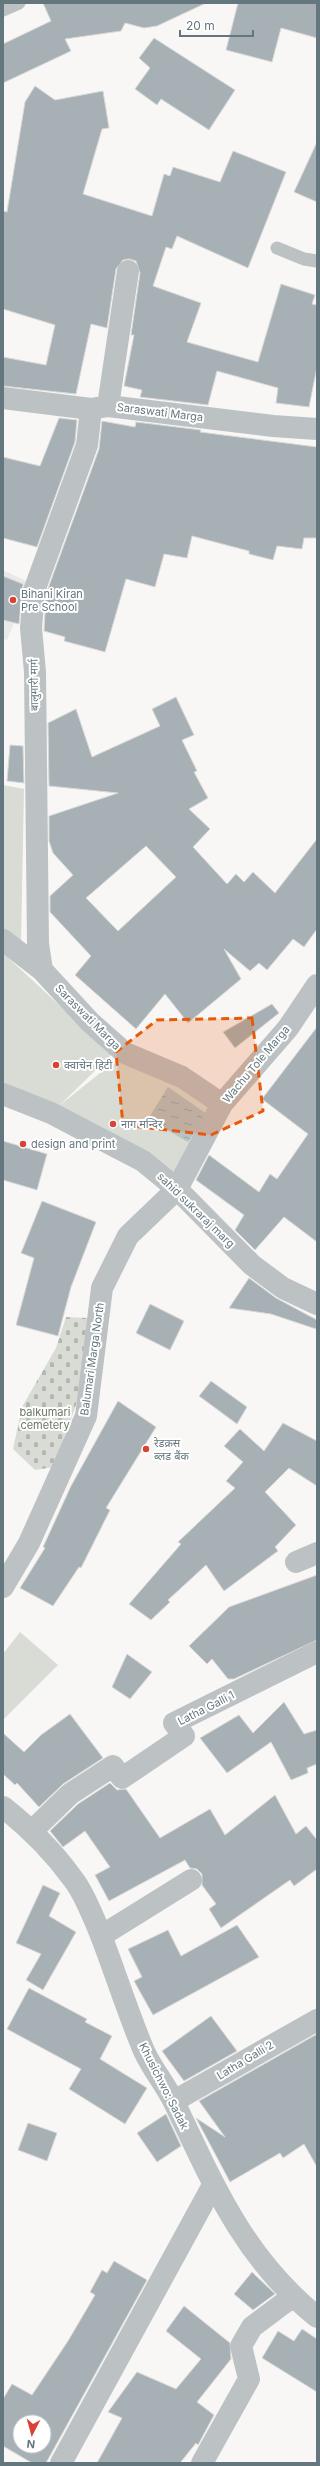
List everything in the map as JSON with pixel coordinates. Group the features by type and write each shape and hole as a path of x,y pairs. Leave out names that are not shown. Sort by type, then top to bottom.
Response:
{"street":[{"name":"बालुमारी मार्ग","path":"42,970 38,944 35,672 31,628 34,591 100,408 128,271"},
{"name":"Saraswati Marga","path":"3,398 273,426 317,429"},
{"name":"Saraswati Marga","path":"3,940 42,970 90,1022 124,1053 182,1077 222,1104"},
{"name":"Wachu Tole Marga","path":"177,1189 222,1104 288,1028 317,985"},
{"name":"sahid sukraraj marg","path":"3,1094 51,1113 143,1161 177,1189 252,1264 283,1288 317,1304"},
{"name":"Balumari Marga North","path":"3,1586 29,1543 86,1416 102,1288 128,1236 177,1189"},
{"path":"296,1562 317,1553"},
{"name":"Latha Galli 1","path":"33,1830 70,1794 113,1766 122,1778 184,1736 174,1723 317,1652"},
{"name":"Khusichwo: Sadak","path":"3,1807 33,1830 74,1880 101,1936 144,2052 174,2101 213,2185 238,2230 269,2271 292,2297 317,2317"},
{"path":"101,1936 191,1880"},
{"name":"Latha Galli 2","path":"174,2101 317,2020"},
{"path":"61,2463 213,2185"},
{"path":"202,2463 249,2379 241,2346 252,2327 292,2297"}],"lane":[{"path":"3,10 19,3"},
{"path":"278,248 304,259 317,261"}],"highlighted area":[{"path":"252,1018 263,1111 211,1135 123,1125 116,1052 157,1020"}],"shaded area":[{"name":"Bihani Kiran Pre School","path":"3,570 30,583 7,640 3,638"}],"green space":[{"path":"3,785 24,789 21,944 3,931"},
{"path":"3,953 112,1054 59,1106 125,1053 220,1103 179,1184 3,1099"},
{"name":"balkumari cemetery","path":"66,1317 88,1318 85,1366 76,1405 54,1467 35,1470 13,1449 22,1407 56,1348"},
{"path":"20,1632 58,1665 3,1720 3,1654"}],"water":[{"path":"168,1087 207,1114 188,1142 148,1119"}],"building":[{"path":"43,3 206,3 157,26 144,28 125,23 121,31 65,39 71,51 3,83 3,44 51,21"},
{"path":"238,3 317,3 317,38 281,28 272,62 226,50"},
{"path":"154,38 235,90 209,130 161,99 157,105 135,89 150,68 139,58"},
{"path":"35,86 55,100 103,91 109,128 102,129 83,194 152,216 164,174 170,176 173,167 220,182 233,151 286,172 248,268 177,236 172,249 166,247 153,286 201,303 187,342 258,362 281,284 315,295 312,304 317,305 317,367 309,407 276,403 278,388 217,371 208,405 140,397 142,390 124,386 134,335 131,335 140,273 136,261 129,259 123,260 116,269 107,328 91,324 76,394 3,386 3,357 46,365 55,325 3,309 3,211 7,212 25,102"},
{"path":"317,142 317,202 294,192"},
{"path":"59,418 77,420 75,442 37,547 3,538 3,457 40,466"},
{"path":"102,421 135,427 136,422 317,447 317,538 304,538 302,549 277,546 273,560 249,554 249,551 192,536 187,558 164,554 155,587 126,579 105,652 64,641 65,637 44,631 46,594 99,449"},
{"name":"Bihani Kiran Pre School","path":"3,576 23,584 19,624 3,620"},
{"path":"176,697 194,735 182,740 197,771 194,772 208,798 189,809 210,829 193,847 227,884 236,874 244,882 253,872 275,893 317,839 317,929 304,947 293,939 267,970 259,963 250,971 224,949 241,979 188,1023 165,994 136,1029 75,975 91,956 50,912 50,896 73,875 53,853 49,841 49,816 118,793 49,786 48,723 76,709 92,757 160,726 152,709","holes":["146,846 176,877 118,931 86,898"]},
{"path":"10,745 23,746 24,783 7,781"},
{"path":"272,1004 279,1013 235,1048 223,1032"},
{"path":"317,1027 317,1242 284,1217 255,1250 235,1230 244,1215 196,1180 209,1155 259,1192 270,1174 277,1179 308,1134 262,1099"},
{"path":"3,1141 47,1154 37,1190 3,1180"},
{"path":"42,1201 96,1222 71,1287 58,1336 16,1325 34,1258 21,1253"},
{"path":"249,1278 276,1298 317,1320 316,1329 271,1314 229,1308"},
{"path":"150,1304 184,1321 170,1350 136,1333"},
{"path":"211,1381 247,1407 237,1424 199,1396"},
{"path":"118,1401 156,1427 106,1508 110,1510 81,1568 79,1567 53,1606 20,1588 45,1548 43,1547 71,1486"},
{"path":"283,1423 317,1441 317,1486 289,1468 265,1492 296,1525 275,1547 278,1551 224,1591 206,1565 168,1600 170,1602 151,1620 129,1604 181,1544 178,1542 235,1488 226,1481 243,1462 224,1446 240,1429 264,1451"},
{"path":"317,1575 317,1640 234,1679 228,1679 212,1659 207,1664 189,1646 229,1607"},
{"path":"127,1654 152,1672 130,1699 112,1687"},
{"path":"284,1702 304,1734 317,1730 317,1764 307,1768 308,1773 291,1780 271,1742 227,1773 200,1738 239,1715 253,1733"},
{"path":"70,1714 103,1758 63,1784 39,1807 17,1783 15,1785 3,1774 3,1733 24,1752 41,1735"},
{"path":"110,1783 117,1790 126,1789 160,1838 210,1809 225,1835 275,1795 296,1834 306,1826 317,1840 317,1869 294,1886 290,1880 221,1928 209,1909 216,1904 202,1885 202,1874 197,1869 190,1868 185,1860 109,1901 95,1875 110,1867 85,1831 63,1847 50,1831 78,1804"},
{"path":"43,1885 60,1893 49,1916 76,1932 43,1990 26,1980 41,1954 16,1943"},
{"path":"237,1925 259,1957 153,2015 134,1981 142,1977 128,1949 168,1930 181,1956"},
{"path":"29,1988 87,2019 85,2022 112,2036 100,2059 147,2088 125,2124 69,2089 81,2069 7,2029"},
{"path":"211,2016 237,2051 184,2081 162,2051"},
{"path":"317,2034 317,2167 304,2144 283,2158 280,2153 230,2182 196,2118 225,2137 199,2101"},
{"path":"166,2114 181,2146 157,2162 137,2133"},
{"path":"28,2123 57,2133 47,2161 18,2150"},
{"path":"114,2261 147,2280 52,2452 52,2414 12,2414 12,2451 3,2446 3,2399 12,2384 32,2395 68,2341 95,2295 90,2292 102,2270 107,2273"},
{"path":"252,2272 275,2294 253,2310 234,2294"},
{"path":"184,2306 230,2343 231,2359 197,2402 214,2415 198,2445 196,2443 180,2463 97,2463 122,2418 108,2412 137,2372 176,2389 201,2359 166,2331"},
{"path":"302,2329 317,2339 317,2392 262,2358 278,2331 294,2341"},
{"path":"17,2454 51,2454 46,2463 32,2463"}],"place":[{"name":"Bihani Kiran Pre School","path":"13,600"},
{"name":"क्वाचेन हिटी","path":"56,1065"},
{"name":"नाग मन्दिर","path":"113,1124"},
{"name":"design and print","path":"23,1144"},
{"name":"रेडक्रस ब्लड बैंक","path":"146,1449"}]}
